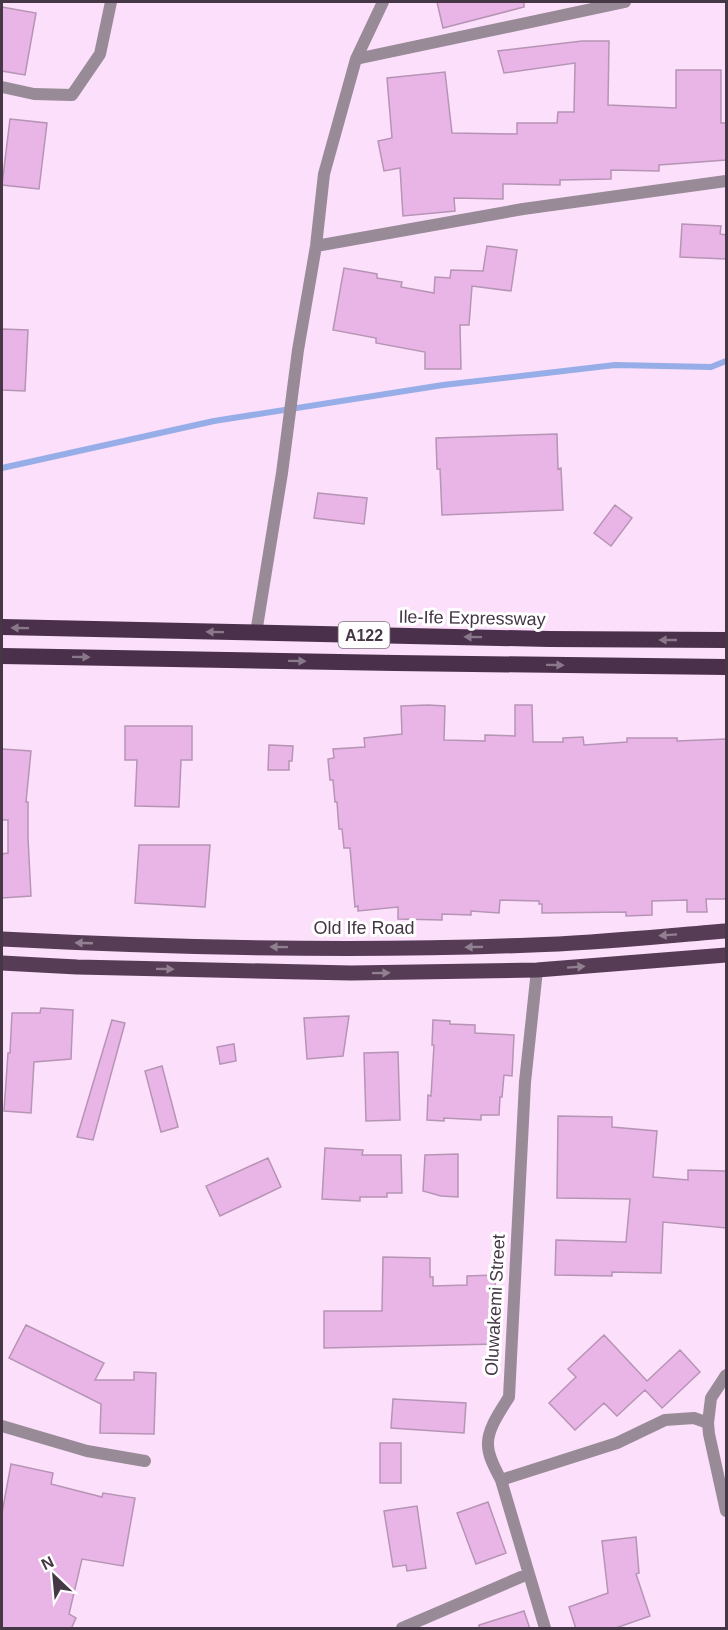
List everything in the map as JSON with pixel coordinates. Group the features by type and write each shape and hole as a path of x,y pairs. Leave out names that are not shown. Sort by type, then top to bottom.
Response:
{"highway":[{"name":"Ile-Ife Expressway","path":"2,627 549,639 726,640"},
{"name":"A122","path":"2,656 726,667"}],"main road":[{"name":"Old Ife Road","path":"2,939 352,949 534,945 726,931"},
{"path":"351,973 352,949"},
{"path":"2,963 77,967 351,973 537,970 726,955"}],"street":[{"path":"2,87 34,94 72,95 100,54 111,2"},
{"path":"256,633 282,473 298,350 316,246 324,174 356,59 383,2"},
{"path":"356,59 625,2"},
{"path":"316,246 523,209 726,181"},
{"name":"Oluwakemi Street","path":"537,970 525,1082 509,1397 491,1430 488,1445 492,1461 501,1480 545,1629"},
{"path":"726,1375 711,1398 708,1423 726,1511"},
{"path":"501,1480 616,1443 665,1420 694,1418 708,1423"},
{"path":"2,1426 87,1451 145,1461"},
{"path":"402,1629 528,1574"}],"building":[{"path":"437,2 524,2 524,7 443,28"},
{"path":"2,7 36,13 25,75 2,71"},
{"path":"582,41 609,41 608,105 676,108 676,70 721,70 721,123 726,123 726,160 659,165 659,171 611,170 611,179 560,180 560,185 503,184 503,199 454,198 455,211 403,216 400,168 384,171 378,141 392,138 387,78 445,72 452,133 517,134 517,123 557,123 558,112 574,112 575,63 504,73 498,51"},
{"path":"10,119 47,123 39,189 2,185"},
{"path":"682,224 721,226 720,234 726,235 726,259 680,257"},
{"path":"487,246 517,250 511,291 472,286 469,325 460,325 461,369 425,369 425,352 376,343 376,338 333,330 344,268 377,274 377,278 402,282 401,287 434,293 435,277 450,278 451,270 483,271"},
{"path":"2,329 28,330 25,391 2,390"},
{"path":"557,434 563,510 442,515 436,438"},
{"path":"318,493 367,498 364,524 314,518"},
{"path":"615,505 632,518 611,546 594,533"},
{"path":"515,705 532,705 533,742 563,742 563,738 583,737 584,745 627,742 627,738 677,738 677,741 726,739 726,899 706,899 707,912 687,912 687,900 652,901 652,915 626,916 626,912 542,913 542,904 539,904 539,901 500,900 499,913 471,911 471,915 442,914 442,920 398,919 398,907 358,911 358,906 355,907 350,848 344,848 342,829 339,829 337,802 335,802 333,780 330,780 328,759 334,758 333,749 365,747 364,738 402,734 401,706 445,706 444,740 485,741 485,735 515,736"},
{"path":"125,726 192,726 192,760 181,760 179,807 135,806 137,760 125,760"},
{"path":"269,745 293,746 289,770 268,770"},
{"path":"2,749 31,751 26,802 28,802 31,896 2,898 2,854 8,853 8,820 2,820"},
{"path":"139,845 210,845 205,907 135,903"},
{"path":"41,1008 73,1010 71,1059 34,1062 31,1113 4,1111 12,1013 40,1013"},
{"path":"349,1016 343,1056 307,1059 304,1018"},
{"path":"112,1020 125,1023 93,1140 77,1137"},
{"path":"433,1020 450,1021 450,1024 475,1025 475,1033 514,1035 512,1076 504,1075 499,1115 481,1115 481,1120 444,1118 444,1121 427,1120 428,1095 431,1096"},
{"path":"234,1044 236,1061 220,1064 217,1047"},
{"path":"398,1052 400,1120 366,1121 364,1053"},
{"path":"162,1066 178,1127 161,1132 145,1071"},
{"path":"558,1116 612,1117 612,1127 657,1131 653,1177 688,1180 688,1170 726,1171 726,1228 663,1222 661,1273 612,1272 612,1276 555,1275 556,1240 626,1242 630,1199 557,1198"},
{"path":"325,1148 363,1150 362,1155 401,1155 402,1193 387,1193 387,1197 360,1197 360,1201 322,1199"},
{"path":"458,1154 458,1197 441,1196 423,1191 425,1155"},
{"path":"268,1158 281,1187 220,1216 206,1186"},
{"path":"383,1257 430,1258 430,1277 433,1277 433,1286 467,1285 467,1276 495,1275 496,1344 324,1348 324,1311 382,1311"},
{"path":"26,1325 104,1363 95,1380 134,1380 134,1372 156,1373 154,1434 100,1433 101,1404 9,1358"},
{"path":"604,1335 647,1381 680,1350 700,1372 662,1408 645,1390 617,1416 604,1403 575,1430 549,1403 576,1377 568,1369"},
{"path":"393,1399 466,1403 464,1433 391,1428"},
{"path":"380,1443 401,1443 401,1483 380,1483"},
{"path":"11,1464 53,1473 51,1484 102,1497 103,1493 135,1498 123,1566 82,1559 69,1614 76,1618 71,1629 2,1629 2,1513"},
{"path":"488,1502 506,1553 476,1564 457,1513"},
{"path":"417,1506 426,1568 407,1571 406,1565 393,1567 384,1511"},
{"path":"636,1537 639,1573 636,1574 650,1616 613,1629 576,1629 569,1607 608,1593 602,1541"},
{"path":"524,1611 530,1629 479,1629 479,1625"}],"waterway":[{"path":"2,468 214,421 443,385 615,365 711,367 726,361"}]}
